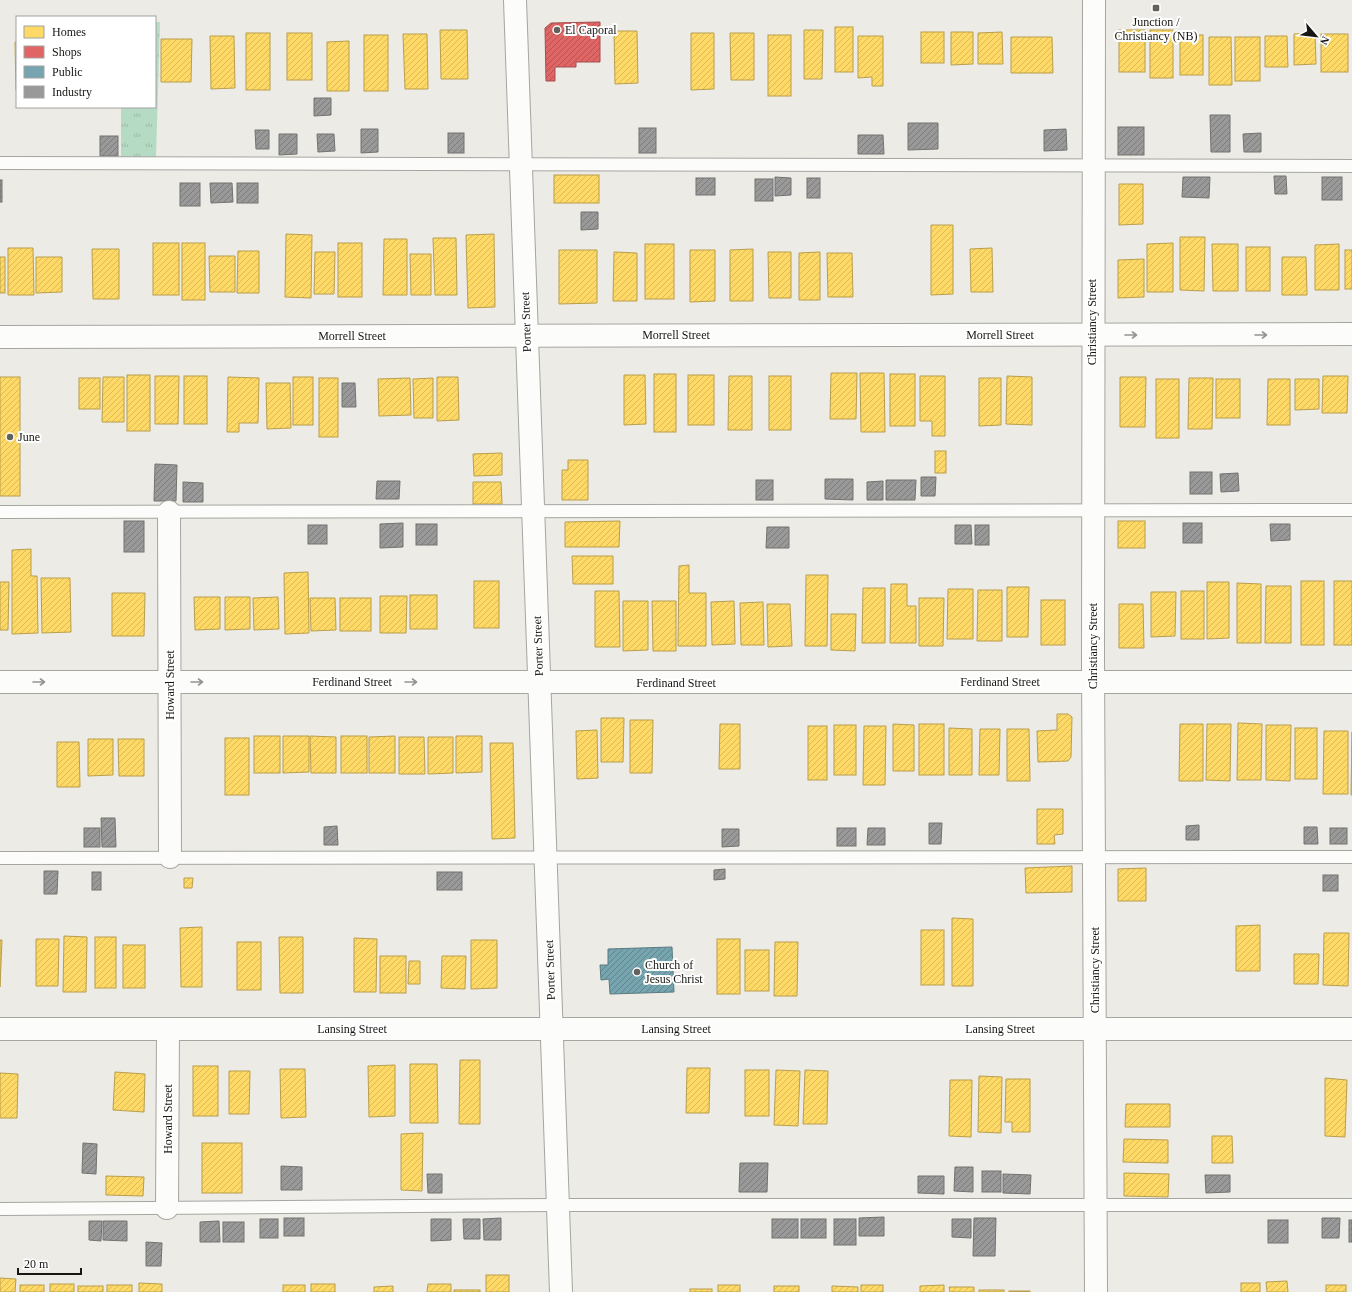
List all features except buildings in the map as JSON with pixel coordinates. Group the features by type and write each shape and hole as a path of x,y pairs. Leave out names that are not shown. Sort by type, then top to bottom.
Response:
{"street":[{"name":"Porter Street","path":"514,0 553,1029 561,1292"},
{"name":"Christiancy Street","path":"1094,0 1092,335 1096,1292"},
{"name":"Morrell Street","path":"0,337 1352,334"},
{"name":"Howard Street","path":"169,512 170,858"},
{"name":"Ferdinand Street","path":"0,682 1352,682"},
{"name":"Lansing Street","path":"0,1029 1352,1029"},
{"name":"Howard Street","path":"167,1208 168,1029"}],"lane":[{"path":"0,163 1352,166"},
{"path":"0,512 1093,512 1352,510"},
{"path":"0,858 546,856 1352,857"},
{"path":"0,1209 1352,1204"}],"green space":[{"path":"156,22 160,22 156,158 121,157 121,108 156,108"}],"place":[{"name":"Junction / Christiancy (NB)","path":"1156,8"},
{"name":"El Caporal","path":"557,30"},
{"name":"June","path":"10,437"},
{"name":"Church of Jesus Christ","path":"637,972"}]}
